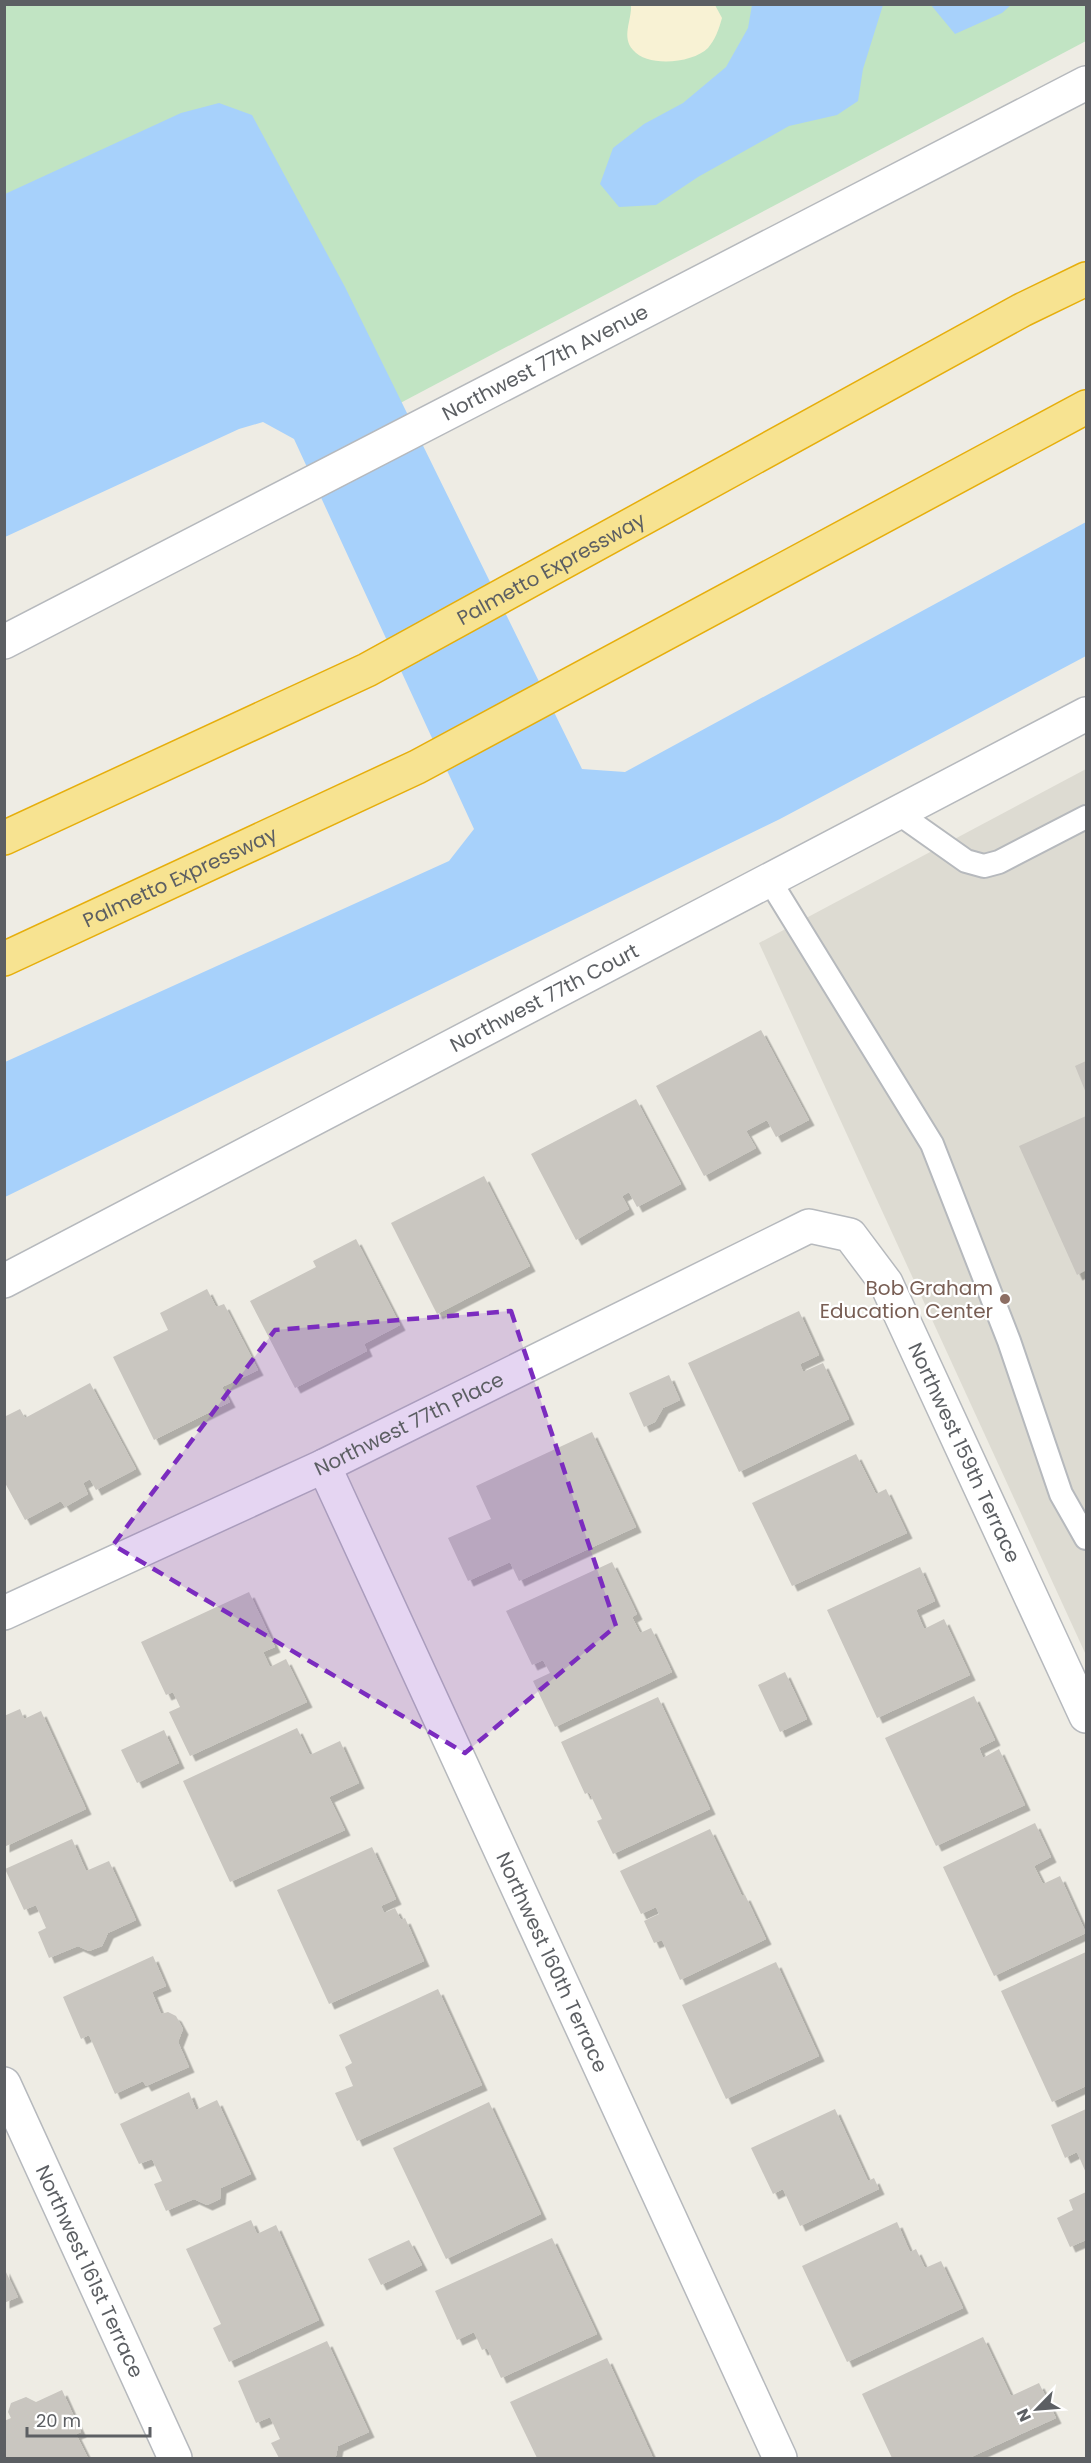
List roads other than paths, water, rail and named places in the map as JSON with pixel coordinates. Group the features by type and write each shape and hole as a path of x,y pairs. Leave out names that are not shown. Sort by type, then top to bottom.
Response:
{"highway":[{"path":"1022,310 1086,253"},
{"name":"Palmetto Expressway","path":"4,838 367,670 1022,310 1086,279"},
{"name":"Palmetto Expressway","path":"4,959 417,767 1086,407"}],"street":[{"name":"Northwest 77th Avenue","path":"4,642 1086,83"},
{"name":"Northwest 77th Court","path":"4,1281 1086,714"},
{"name":"Northwest 77th Place","path":"4,1612 324,1466 809,1226"},
{"name":"Northwest 159th Terrace","path":"809,1226 850,1235 886,1283 1086,1716"},
{"name":"Northwest 160th Terrace","path":"324,1466 780,2458"},
{"name":"Northwest 161st Terrace","path":"4,2084 175,2458"}],"lane":[{"path":"898,813 966,861 984,866 999,862 1086,817"},
{"path":"770,881 932,1144 1009,1341 1061,1494 1086,1538"}],"water":[{"path":"752,5 883,5 863,69 858,101 837,115 789,126 698,177 656,205 619,207 600,184 613,148 644,124 683,103 726,67 748,28"},
{"path":"931,5 1011,5 1002,13 955,34"},
{"path":"219,103 252,115 345,287 582,769 625,772 1086,522 1086,656 780,819 5,1197 5,1062 449,861 474,829 294,439 263,422 239,429 5,537 5,194 181,113"}],"place":[{"name":"Bob Graham Education Center","path":"1005,1299"}]}
